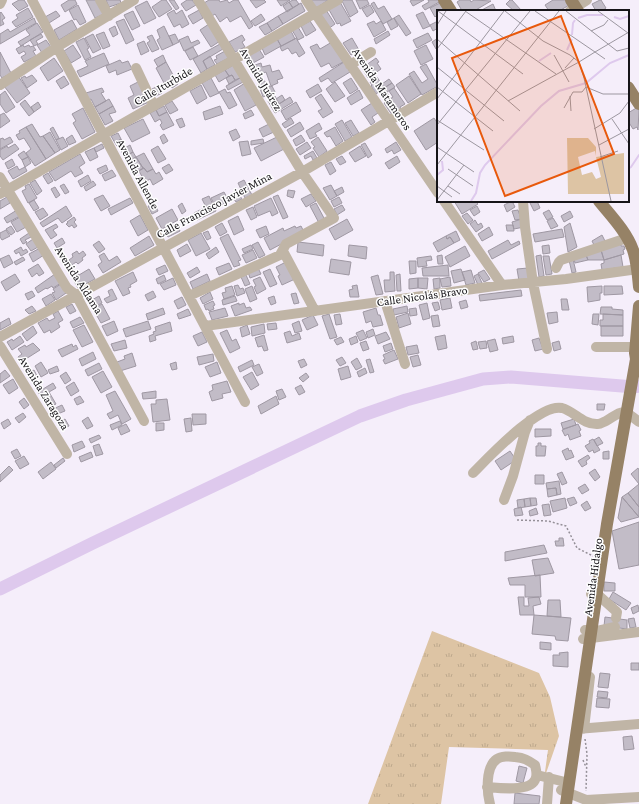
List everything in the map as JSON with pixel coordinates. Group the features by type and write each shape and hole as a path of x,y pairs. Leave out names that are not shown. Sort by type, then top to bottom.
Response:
{"main road":[{"path":"444,0 450,10"},
{"path":"629,89 639,104"},
{"path":"600,202 627,238 633,250 638,269 639,287"},
{"name":"Avenida Hidalgo","path":"565,790 589,635 600,522 635,354 639,306"},
{"name":"Avenida Hidalgo","path":"594,594 626,423 625,407"},
{"name":"Avenida Hidalgo","path":"558,804 565,790 581,729 589,635"}],"street":[{"path":"0,4 2,0"},
{"name":"Avenida Allende","path":"32,0 245,402"},
{"path":"100,0 108,16"},
{"path":"0,85 57,47 134,0"},
{"name":"Avenida Juárez","path":"198,0 302,172 334,218 286,244 283,251"},
{"name":"Avenida Matamoros","path":"306,0 437,192"},
{"name":"Calle Iturbide","path":"4,192 338,0"},
{"path":"574,7 588,0"},
{"path":"350,65 371,52"},
{"path":"136,68 154,106"},
{"name":"Calle Francisco Javier Mina","path":"0,337 302,172 437,93"},
{"name":"Avenida Aldama","path":"0,176 4,192 67,288 76,295 144,421"},
{"path":"445,202 502,285"},
{"path":"523,202 533,282 548,349"},
{"path":"556,268 561,260 627,238"},
{"path":"189,296 280,255 283,251 315,311"},
{"name":"Calle Nicolás Bravo","path":"205,326 502,285 566,280 638,269"},
{"path":"385,302 405,364"},
{"name":"Avenida Zaragoza","path":"0,346 66,454"},
{"path":"596,347 635,354"},
{"path":"473,473 514,432 530,420 554,407 565,410 585,421 601,424 625,407 639,422"},
{"path":"504,500 530,420"},
{"path":"589,635 616,623 617,612 594,594"},
{"path":"589,635 639,632"},
{"path":"581,729 639,724"},
{"path":"487,787 513,788 531,785 535,781 537,775 535,765 526,758 509,756 497,758 492,764 487,787 490,804"},
{"path":"537,775 549,777 565,790 580,799 586,800 639,797"},
{"path":"547,804 549,777"}],"path":[{"path":"517,520 548,521 566,526 577,548 597,557"},
{"path":"581,729 587,754 586,800"}],"green space":[{"path":"432,631 539,673 550,697 559,736 544,779 548,750 449,747 441,804 368,804"}],"building":[{"path":"19,0 24,0 28,6 19,11 12,4"},
{"path":"69,0 75,0 77,4 65,12 61,5"},
{"path":"86,0 97,0 104,14 95,18"},
{"path":"106,0 120,0 121,3 109,7"},
{"path":"162,0 166,0 172,9 159,17 152,7"},
{"path":"169,0 174,0 179,8 176,10"},
{"path":"187,0 192,0 196,5 186,11 181,4"},
{"path":"209,0 219,0 220,2 227,0 229,3 234,0 238,0 253,26 249,29 241,16 230,22 227,17 220,22 215,14 212,16 204,3"},
{"path":"250,0 264,0 266,2 256,8"},
{"path":"277,0 290,0 281,6"},
{"path":"296,0 299,4 293,8 289,2"},
{"path":"309,0 328,0 315,9"},
{"path":"352,0 358,12 350,17 342,1"},
{"path":"356,0 367,0 369,4 360,9"},
{"path":"424,0 413,6 410,1"},
{"path":"428,0 441,1 425,10 422,6 429,2"},
{"path":"460,0 470,0 471,2 474,0 491,1 476,10 460,10 461,9 457,2"},
{"path":"512,0 521,10 513,10 506,4"},
{"path":"553,0 568,0 571,4 561,10 548,10 545,5"},
{"path":"601,0 606,8 603,10 595,10 592,4"},
{"path":"147,1 156,18 144,24 135,7"},
{"path":"289,2 293,8 287,12 283,6"},
{"path":"340,2 351,21 341,26 340,23 337,24 328,8"},
{"path":"374,2 378,9 384,6 392,19 383,24 371,4"},
{"path":"301,3 305,11 283,24 278,16"},
{"path":"440,3 444,10 437,10 437,17 435,17 430,8"},
{"path":"493,4 496,10 482,10"},
{"path":"78,5 86,22 80,25 76,19 74,20 69,10"},
{"path":"370,5 374,12 367,17 362,9"},
{"path":"28,8 33,17 16,27 12,22 18,18 16,15"},
{"path":"174,10 176,14 182,10 189,24 182,28 180,24 174,27 167,14"},
{"path":"199,10 203,18 193,24 188,16"},
{"path":"326,10 335,24 328,29 319,14"},
{"path":"56,11 60,16 49,23 45,17"},
{"path":"133,11 140,26 132,30 124,15"},
{"path":"1,12 5,18 2,20 4,24 0,26 0,13"},
{"path":"423,12 430,26 423,29 416,15"},
{"path":"261,14 265,20 255,26 251,21"},
{"path":"399,15 411,33 406,36 394,18"},
{"path":"278,16 283,24 272,31 267,23"},
{"path":"34,18 36,23 0,44 0,34 8,29 10,32"},
{"path":"394,18 398,26 391,30 387,22"},
{"path":"124,19 134,40 126,44 116,22"},
{"path":"72,20 77,29 59,40 54,30"},
{"path":"310,21 316,30 306,36 301,26"},
{"path":"374,21 376,24 381,21 386,30 374,37 367,24"},
{"path":"437,22 437,29 433,31 430,25"},
{"path":"37,23 43,32 21,46 18,42 30,35 26,30"},
{"path":"267,23 272,31 265,35 259,27"},
{"path":"209,24 220,41 211,47 200,30"},
{"path":"115,26 118,34 113,37 109,29"},
{"path":"164,26 173,45 162,50 157,40 160,38 157,30"},
{"path":"298,27 304,37 298,40 292,30"},
{"path":"291,31 295,39 281,46 277,39"},
{"path":"388,31 390,35 376,44 374,39"},
{"path":"104,32 110,46 103,49 96,35"},
{"path":"428,33 432,40 417,48 413,40"},
{"path":"41,34 43,37 36,41 38,44 34,46 30,40"},
{"path":"93,34 101,49 93,53 85,38"},
{"path":"175,34 179,42 173,45 169,36"},
{"path":"152,35 159,49 152,52 147,43 150,41 147,37"},
{"path":"242,35 245,40 242,42 245,47 235,52 229,42"},
{"path":"188,36 191,43 198,40 200,43 184,51 179,40"},
{"path":"84,38 89,48 87,49 91,57 85,60 76,42"},
{"path":"296,38 305,53 299,57 296,52 292,54 288,48 282,51 280,47"},
{"path":"352,38 359,50 351,55 343,43"},
{"path":"277,39 281,46 265,55 262,48"},
{"path":"437,39 437,49 436,49 432,42"},
{"path":"46,40 51,47 42,53 37,45"},
{"path":"144,41 149,51 141,55 137,44"},
{"path":"332,42 343,62 332,68 329,63 321,67 310,47 317,44 320,49"},
{"path":"220,44 223,49 203,61 207,69 201,73 193,59"},
{"path":"23,45 24,47 29,45 30,47 33,46 36,50 33,51 36,56 24,62 21,57 26,54 24,51 19,54 16,49"},
{"path":"73,45 81,57 71,63 64,51"},
{"path":"426,45 433,59 421,65 414,51"},
{"path":"193,47 198,56 190,60 185,51"},
{"path":"259,49 264,57 253,63 249,55"},
{"path":"225,51 229,58 217,64 214,60 217,59 216,56"},
{"path":"0,52 11,73 2,78 0,75"},
{"path":"104,53 109,64 80,77 77,71 88,66 85,61"},
{"path":"163,55 166,62 158,67 154,60"},
{"path":"210,56 215,65 207,69 203,61"},
{"path":"54,58 63,71 48,81 40,68"},
{"path":"376,58 381,69 368,78 362,68"},
{"path":"120,60 122,63 128,61 132,69 117,75 116,70 109,73 106,66"},
{"path":"166,62 178,84 172,88 168,81 164,83 156,68"},
{"path":"344,62 350,72 332,83 328,78 321,82 319,78"},
{"path":"261,63 262,67 270,65 272,72 279,70 283,78 277,80 278,83 271,86 266,72 259,75 255,65"},
{"path":"235,64 242,77 235,80 232,75 229,76 225,70"},
{"path":"426,64 437,84 437,87 422,95 409,74 414,71 422,83 428,79 420,67"},
{"path":"225,70 229,76 219,82 215,75"},
{"path":"32,75 37,81 27,88 21,78 25,76 26,78"},
{"path":"232,75 235,80 229,84 226,78"},
{"path":"18,76 30,93 17,103 4,86"},
{"path":"64,76 69,84 61,89 56,81"},
{"path":"409,76 421,94 408,103 396,85"},
{"path":"242,77 245,81 228,90 226,86"},
{"path":"377,77 384,88 376,94 370,82"},
{"path":"211,78 219,93 210,97 202,83"},
{"path":"351,78 358,89 350,94 343,83"},
{"path":"389,79 392,83 384,88 382,84"},
{"path":"140,81 149,102 133,109 128,98 134,95 130,86"},
{"path":"265,81 267,85 268,84 270,87 272,86 275,92 263,97 258,83"},
{"path":"335,82 345,96 335,102 326,89"},
{"path":"245,83 256,105 245,111 234,90"},
{"path":"392,83 395,87 387,92 384,88"},
{"path":"318,84 322,91 310,98 306,91"},
{"path":"201,85 207,98 197,104 190,91"},
{"path":"158,86 162,93 156,96 152,89"},
{"path":"102,88 104,92 101,93 106,101 95,107 91,99 89,100 86,93"},
{"path":"384,88 391,99 387,101 380,91"},
{"path":"394,88 405,104 400,107 401,109 398,111 390,99 393,97 389,91"},
{"path":"225,89 227,93 230,92 237,105 229,109 219,92"},
{"path":"359,90 363,98 351,105 347,98"},
{"path":"5,91 15,107 6,113 0,104 0,95"},
{"path":"321,94 333,112 323,118 318,111 322,109 315,98"},
{"path":"282,95 285,100 279,104 276,99"},
{"path":"275,96 279,104 290,97 293,102 275,113 268,101"},
{"path":"109,99 113,106 99,114 95,107"},
{"path":"390,99 398,111 392,115 384,103"},
{"path":"25,100 34,112 29,116 20,104"},
{"path":"172,101 178,110 170,114 165,105"},
{"path":"38,102 41,107 34,112 31,107"},
{"path":"296,102 301,111 286,120 281,111"},
{"path":"372,103 378,113 372,117 375,122 371,125 361,110"},
{"path":"113,106 116,112 109,114 113,121 105,125 99,114"},
{"path":"164,106 167,112 159,116 156,110"},
{"path":"220,106 223,114 205,120 203,112"},
{"path":"638,107 638,130 637,127 633,129 629,123 629,112"},
{"path":"83,108 95,132 82,139 73,123 76,121 72,114"},
{"path":"156,110 159,116 167,112 174,125 163,130 160,125 162,123 160,119 155,122 150,113"},
{"path":"251,110 254,115 245,119 243,114"},
{"path":"4,113 10,121 0,128 0,115"},
{"path":"182,118 185,126 180,128 176,120"},
{"path":"291,118 294,123 285,128 282,124"},
{"path":"434,118 437,122 437,143 426,150 414,131"},
{"path":"143,119 150,133 132,142 124,128"},
{"path":"342,120 352,137 345,141 335,124"},
{"path":"351,120 359,133 353,136 345,123"},
{"path":"300,122 304,129 291,137 287,130"},
{"path":"271,123 276,131 263,137 259,129"},
{"path":"319,123 322,129 315,133 317,136 310,139 306,131"},
{"path":"32,124 40,137 43,136 55,153 46,159 26,127"},
{"path":"26,127 46,159 35,166 26,153 31,149 24,138 19,140 16,135 20,133 19,131"},
{"path":"53,127 59,138 56,140 50,129"},
{"path":"335,127 343,141 336,146 330,136 327,137 324,133"},
{"path":"236,129 240,137 233,141 229,132"},
{"path":"50,132 60,150 55,153 43,136"},
{"path":"118,133 121,139 115,143 111,136"},
{"path":"164,134 168,141 163,144 160,137"},
{"path":"72,135 76,142 69,145 66,139"},
{"path":"301,135 305,141 296,146 293,140"},
{"path":"279,136 286,148 261,161 254,148"},
{"path":"10,137 13,142 0,149 0,139 3,138 4,140"},
{"path":"63,137 68,146 61,150 56,140"},
{"path":"318,137 327,151 319,157 311,142"},
{"path":"121,139 125,146 121,148 120,145 117,146 115,143"},
{"path":"263,139 264,143 251,145 251,141"},
{"path":"248,141 251,154 242,156 239,142"},
{"path":"307,142 311,148 300,155 296,149"},
{"path":"396,142 401,150 394,154 392,150 387,153 385,149"},
{"path":"365,143 372,155 368,158 361,145"},
{"path":"15,144 19,149 3,160 0,156 0,150"},
{"path":"102,144 104,148 96,152 94,148"},
{"path":"130,145 133,152 124,157 121,150"},
{"path":"158,146 166,159 158,163 151,150"},
{"path":"360,146 366,156 355,162 349,153"},
{"path":"94,148 98,157 90,161 85,152"},
{"path":"24,151 28,157 22,160 18,155"},
{"path":"313,151 317,158 313,160 311,156 305,159 304,156"},
{"path":"133,152 136,157 127,162 124,157"},
{"path":"144,153 153,169 147,172 136,157"},
{"path":"80,154 85,163 79,167 83,173 75,177 71,171 55,181 49,172"},
{"path":"342,156 346,162 340,165 336,159"},
{"path":"397,156 400,162 389,169 385,163"},
{"path":"28,157 31,163 25,167 22,160"},
{"path":"136,157 143,168 134,174 127,162"},
{"path":"12,159 15,165 8,169 5,163"},
{"path":"331,162 336,171 330,175 325,165"},
{"path":"169,164 173,170 166,174 162,168"},
{"path":"106,165 108,170 100,174 97,169"},
{"path":"17,166 19,170 25,167 27,171 13,179 8,171"},
{"path":"144,168 147,172 153,169 156,174 159,172 163,179 153,185 150,179 145,182 139,171"},
{"path":"112,170 116,176 105,181 102,175"},
{"path":"48,173 53,181 48,184 43,176"},
{"path":"88,175 91,181 81,187 78,181"},
{"path":"35,180 42,191 37,195 30,183"},
{"path":"244,180 252,195 245,198 238,183"},
{"path":"93,181 96,185 86,191 84,187"},
{"path":"29,184 37,198 28,203 22,191 26,189 25,186"},
{"path":"64,184 69,192 65,194 60,186"},
{"path":"331,185 337,196 330,200 323,188"},
{"path":"55,187 60,195 56,198 51,189"},
{"path":"342,187 344,192 337,196 334,191"},
{"path":"288,190 295,191 293,198 287,196"},
{"path":"224,192 229,201 216,208 211,198"},
{"path":"238,193 242,199 236,202 232,196"},
{"path":"311,194 316,201 306,207 301,199"},
{"path":"103,195 110,206 101,211 94,199"},
{"path":"278,195 288,217 283,219 273,197"},
{"path":"209,196 216,211 197,220 194,213 206,207 202,199"},
{"path":"7,197 10,203 0,209 0,201"},
{"path":"339,197 342,203 334,207 331,201"},
{"path":"130,198 133,203 111,215 108,209"},
{"path":"271,198 278,213 272,216 270,211 258,216 254,206"},
{"path":"34,200 39,208 34,211 29,203"},
{"path":"455,202 476,202 478,204 462,214"},
{"path":"512,202 515,207 507,212 504,205"},
{"path":"530,202 537,202 540,208 534,211"},
{"path":"154,203 158,211 152,214 148,206"},
{"path":"182,203 186,211 182,214 178,206"},
{"path":"316,203 325,220 319,223 310,206"},
{"path":"342,205 345,210 337,215 334,209"},
{"path":"66,206 72,216 62,223 58,218 43,227 40,223"},
{"path":"477,206 480,212 474,216 470,210"},
{"path":"253,207 257,217 251,220 246,210"},
{"path":"43,208 48,215 40,220 35,212"},
{"path":"172,209 178,220 162,229 156,218"},
{"path":"17,210 20,216 7,223 4,218"},
{"path":"518,210 521,219 515,220 512,211"},
{"path":"549,210 553,217 547,220 543,213"},
{"path":"570,211 573,217 564,222 561,216"},
{"path":"467,213 473,220 468,224 462,216"},
{"path":"140,215 148,230 138,236 130,221"},
{"path":"238,216 244,230 234,235 228,221"},
{"path":"20,217 26,227 17,232 11,222"},
{"path":"74,217 76,220 74,222 77,226 74,228 72,225 69,227 66,224 68,223 67,222"},
{"path":"553,218 558,226 551,229 547,221"},
{"path":"347,219 353,230 335,240 329,229"},
{"path":"522,219 524,227 514,229 512,222"},
{"path":"475,220 478,225 481,223 483,227 476,232 470,224"},
{"path":"222,223 227,232 220,236 215,227"},
{"path":"570,223 577,247 568,252 564,227"},
{"path":"56,224 58,227 53,230 57,235 51,239 45,230"},
{"path":"177,224 180,231 168,237 164,230"},
{"path":"506,225 513,225 514,231 507,231"},
{"path":"11,226 15,232 11,235 6,229"},
{"path":"266,226 269,234 260,238 256,230"},
{"path":"295,226 296,228 301,226 304,232 270,250 264,238 283,228 284,231"},
{"path":"489,227 493,235 482,241 478,234"},
{"path":"562,229 564,237 535,242 533,234"},
{"path":"6,230 10,236 2,240 0,233"},
{"path":"208,231 211,238 207,240 203,233"},
{"path":"456,231 460,240 454,243 450,237 447,239 446,236"},
{"path":"29,233 31,237 25,240 27,242 23,244 20,239"},
{"path":"201,233 210,249 196,256 188,240"},
{"path":"228,234 241,260 238,261 240,265 234,267 220,238"},
{"path":"602,235 605,241 595,247 592,241"},
{"path":"149,236 154,245 135,256 130,248"},
{"path":"446,236 447,239 450,237 454,243 438,252 433,243"},
{"path":"62,238 65,243 57,248 54,243"},
{"path":"33,239 38,247 31,251 26,244"},
{"path":"508,240 511,245 519,241 520,244 492,259 488,251"},
{"path":"99,241 105,249 99,253 93,245"},
{"path":"258,242 265,255 259,258 252,245"},
{"path":"298,242 324,245 323,256 297,252"},
{"path":"187,244 191,251 180,257 177,250"},
{"path":"621,244 621,246 624,246 625,249 623,250 624,254 604,260 601,250"},
{"path":"251,245 253,249 244,253 242,249"},
{"path":"349,245 367,247 366,259 348,256"},
{"path":"549,245 550,253 543,254 542,246"},
{"path":"465,246 470,256 450,267 445,257"},
{"path":"21,247 23,251 26,249 28,252 21,256 19,252 16,254 14,251"},
{"path":"216,247 219,252 209,259 206,254"},
{"path":"40,248 44,255 33,262 29,254"},
{"path":"253,250 257,258 246,263 242,255"},
{"path":"601,250 604,260 588,260 586,255"},
{"path":"77,251 79,254 83,251 86,255 78,264 76,262 72,265 69,260 73,257 72,254"},
{"path":"104,253 109,261 117,256 121,262 103,273 98,265 102,262 99,256"},
{"path":"9,255 13,263 4,268 0,259"},
{"path":"442,255 443,264 438,264 437,256"},
{"path":"541,255 544,276 539,277 536,256"},
{"path":"586,255 588,260 575,263 574,259"},
{"path":"621,255 623,267 602,270 601,264 604,263 604,260"},
{"path":"431,256 432,260 426,261 427,266 418,267 417,258"},
{"path":"543,256 549,256 552,274 546,275"},
{"path":"23,257 25,260 16,265 14,262"},
{"path":"331,259 351,262 349,275 329,272"},
{"path":"573,259 576,272 572,273 569,260"},
{"path":"409,261 416,261 416,273 410,274"},
{"path":"286,262 295,279 282,285 278,276 280,275 276,267"},
{"path":"229,263 232,269 219,275 216,268"},
{"path":"38,264 44,273 39,276 37,273 32,277 28,270"},
{"path":"165,265 168,271 159,275 156,269"},
{"path":"448,265 449,276 423,276 422,268"},
{"path":"197,267 200,272 190,278 187,273"},
{"path":"258,268 261,274 250,278 248,272"},
{"path":"528,268 530,279 519,281 517,269"},
{"path":"89,269 95,279 78,288 70,274 76,271 79,275"},
{"path":"270,269 277,284 270,287 263,272"},
{"path":"461,269 465,280 454,283 451,271"},
{"path":"471,270 475,283 466,285 462,272"},
{"path":"484,270 490,279 484,282 478,273"},
{"path":"133,272 137,281 128,288 130,293 123,296 115,281"},
{"path":"390,272 394,272 395,291 385,292 384,280 390,280"},
{"path":"15,274 20,282 6,291 1,282"},
{"path":"55,274 61,283 53,288 52,286 47,289 46,288 38,293 35,288"},
{"path":"207,274 210,281 193,289 190,282"},
{"path":"400,274 401,291 397,291 396,275"},
{"path":"478,274 482,283 478,285 474,276"},
{"path":"164,275 166,280 158,284 156,279"},
{"path":"246,275 250,284 245,286 241,277"},
{"path":"378,275 383,294 376,295 371,277"},
{"path":"260,277 266,289 257,294 254,287 256,286 253,280"},
{"path":"450,277 451,286 442,287 440,279"},
{"path":"173,278 176,285 164,290 160,284"},
{"path":"418,278 428,278 427,289 418,288"},
{"path":"418,278 418,288 409,289 409,279"},
{"path":"440,278 440,288 434,289 433,279"},
{"path":"61,284 66,293 56,300 52,293 55,292 53,289"},
{"path":"238,285 240,289 243,288 245,293 237,296 234,286"},
{"path":"357,285 359,297 350,297 349,290 353,289 352,286"},
{"path":"232,286 235,295 224,299 222,293 226,292 225,288"},
{"path":"252,286 257,299 250,302 245,289"},
{"path":"602,286 600,300 588,302 587,287"},
{"path":"604,286 622,286 623,294 604,295"},
{"path":"112,289 117,299 107,303 104,299 110,296 108,291"},
{"path":"521,290 522,296 480,301 479,295"},
{"path":"32,291 35,296 28,300 25,294"},
{"path":"153,291 156,297 148,301 145,295"},
{"path":"210,292 213,299 203,304 200,298"},
{"path":"296,293 299,303 294,304 291,294"},
{"path":"51,294 55,300 46,306 42,299"},
{"path":"99,296 102,303 94,307 90,301"},
{"path":"235,296 237,301 223,305 222,300"},
{"path":"274,296 276,303 271,305 268,298"},
{"path":"182,297 186,305 178,309 174,301"},
{"path":"450,298 452,308 442,310 440,300"},
{"path":"561,299 567,299 569,310 562,310"},
{"path":"466,300 468,307 461,309 459,302"},
{"path":"213,301 215,305 213,306 214,309 209,311 208,309 206,310 204,305"},
{"path":"438,302 440,309 435,311 432,303"},
{"path":"239,303 239,305 244,303 246,308 250,307 252,310 235,316 231,306"},
{"path":"427,303 430,318 423,320 419,305"},
{"path":"72,304 76,311 70,314 66,307"},
{"path":"102,304 110,319 101,323 93,309"},
{"path":"32,306 36,311 29,314 25,310"},
{"path":"407,306 408,312 394,315 393,309"},
{"path":"601,307 612,307 612,309 623,310 623,315 600,314"},
{"path":"163,308 165,314 148,320 146,314"},
{"path":"225,308 228,316 212,320 209,312"},
{"path":"376,308 383,325 373,327 371,321 366,323 363,312"},
{"path":"416,308 417,315 410,316 409,309"},
{"path":"188,309 191,315 179,319 177,314"},
{"path":"58,311 63,320 58,323 60,327 51,333 50,330 44,333 38,323 47,318 49,321 55,318 53,314"},
{"path":"557,312 558,322 549,324 547,313"},
{"path":"408,313 411,324 399,328 396,317"},
{"path":"329,314 337,337 330,339 322,316"},
{"path":"340,314 342,324 336,325 334,315"},
{"path":"593,314 599,314 598,325 592,324"},
{"path":"603,314 623,315 623,326 600,326 600,320 603,320"},
{"path":"313,315 318,325 307,330 302,320"},
{"path":"438,315 440,326 433,327 431,316"},
{"path":"80,317 84,323 73,328 70,322"},
{"path":"9,318 11,324 0,330 0,323"},
{"path":"114,321 118,331 107,336 102,326"},
{"path":"148,321 151,329 126,337 123,329"},
{"path":"299,321 302,331 295,333 292,324"},
{"path":"170,322 172,331 155,336 156,340 150,342 149,336 154,334 153,332 156,331 155,327"},
{"path":"276,323 277,329 268,330 267,324"},
{"path":"264,324 265,333 252,336 251,327"},
{"path":"84,325 93,342 82,347 73,330"},
{"path":"247,325 250,334 242,337 240,328"},
{"path":"33,326 37,333 27,341 22,334"},
{"path":"601,326 623,326 623,336 601,336"},
{"path":"373,329 375,335 368,338 366,332"},
{"path":"227,330 232,341 236,339 240,348 230,353 220,333"},
{"path":"363,330 367,338 360,341 356,333"},
{"path":"290,331 292,336 299,333 301,339 287,343 284,333"},
{"path":"202,332 207,342 198,346 193,336"},
{"path":"386,332 390,339 378,344 375,336"},
{"path":"264,335 268,350 264,351 262,346 258,347 255,338"},
{"path":"445,335 447,348 438,350 435,337"},
{"path":"20,336 24,342 12,350 7,342 12,339 13,341"},
{"path":"356,336 358,342 351,345 349,339"},
{"path":"513,336 514,342 503,344 502,338"},
{"path":"341,337 344,342 337,345 334,340"},
{"path":"539,338 543,349 535,351 532,340"},
{"path":"495,339 498,350 490,352 487,341"},
{"path":"125,340 127,348 114,351 111,344"},
{"path":"366,341 369,349 363,351 360,343"},
{"path":"476,341 478,349 473,350 471,343"},
{"path":"486,341 487,348 480,349 478,342"},
{"path":"559,341 561,349 554,351 552,343"},
{"path":"33,343 40,350 21,362 18,357 22,354 18,349"},
{"path":"391,343 393,349 385,352 383,346"},
{"path":"72,344 73,347 76,345 78,349 62,357 58,350"},
{"path":"417,345 419,353 408,355 406,347"},
{"path":"394,350 398,359 385,364 383,355"},
{"path":"93,352 96,359 82,366 79,359"},
{"path":"132,353 136,366 120,371 117,362 125,359 124,356"},
{"path":"213,354 214,361 199,365 197,357"},
{"path":"418,355 421,365 413,367 410,357"},
{"path":"342,357 346,363 340,366 336,360"},
{"path":"357,358 362,367 356,370 351,362"},
{"path":"304,359 307,365 301,368 298,361"},
{"path":"370,359 374,372 370,373 366,360"},
{"path":"252,360 254,365 240,372 238,367"},
{"path":"41,362 48,373 41,377 35,366"},
{"path":"176,362 177,369 172,370 170,364"},
{"path":"217,362 221,373 210,377 205,367"},
{"path":"99,363 102,369 88,376 85,370"},
{"path":"259,364 263,373 257,376 252,367"},
{"path":"57,366 59,371 50,374 48,370"},
{"path":"348,366 351,377 341,380 338,369"},
{"path":"365,368 367,373 359,377 357,372"},
{"path":"5,370 10,376 0,383 0,374"},
{"path":"34,370 37,376 30,380 27,374"},
{"path":"103,371 112,387 101,393 92,377"},
{"path":"66,372 71,380 65,384 60,376"},
{"path":"252,372 259,385 251,390 243,377"},
{"path":"306,373 309,377 303,382 299,378"},
{"path":"13,379 18,388 9,394 3,385"},
{"path":"227,381 231,392 222,394 223,398 212,401 209,392 213,390 212,385"},
{"path":"74,382 79,391 71,396 66,387"},
{"path":"53,383 56,388 49,392 56,404 48,408 38,392"},
{"path":"301,385 305,392 299,395 295,388"},
{"path":"282,389 286,397 279,400 276,391"},
{"path":"115,391 131,419 122,424 118,415 110,419 107,414 113,411 106,395"},
{"path":"156,391 156,398 143,399 142,393"},
{"path":"80,396 84,402 77,405 74,399"},
{"path":"276,396 279,404 261,414 258,406"},
{"path":"24,398 29,405 24,409 19,402"},
{"path":"167,399 170,420 153,422 151,404 156,404 156,400"},
{"path":"597,404 605,404 604,410 597,410"},
{"path":"62,405 65,411 55,415 53,409"},
{"path":"23,413 26,417 19,423 15,418"},
{"path":"192,414 206,414 206,424 193,425"},
{"path":"88,417 93,426 87,429 82,421"},
{"path":"191,418 192,431 186,432 184,419"},
{"path":"8,419 11,424 4,429 1,423"},
{"path":"65,419 69,426 62,429 58,423"},
{"path":"574,419 576,425 563,429 561,423"},
{"path":"120,421 122,425 112,430 110,425"},
{"path":"156,423 164,423 164,430 156,431"},
{"path":"126,424 130,431 121,435 118,428"},
{"path":"578,424 581,430 579,431 581,436 570,440 568,434 565,436 562,430"},
{"path":"535,429 551,429 551,436 535,437"},
{"path":"99,435 101,438 91,443 89,439"},
{"path":"599,437 603,443 597,446 594,440"},
{"path":"593,439 600,450 594,453 593,450 589,452 585,446"},
{"path":"82,441 85,447 74,452 72,445"},
{"path":"538,443 541,443 541,446 546,446 545,456 536,456 536,446 538,446"},
{"path":"99,444 103,454 96,456 93,446"},
{"path":"568,448 569,451 571,450 574,457 566,460 562,451"},
{"path":"17,449 21,456 15,459 11,452"},
{"path":"510,451 516,460 501,470 495,461"},
{"path":"609,451 609,459 603,459 603,452"},
{"path":"91,452 93,457 81,462 79,457"},
{"path":"588,455 590,458 586,461 587,464 582,467 578,461"},
{"path":"24,456 29,464 20,469 15,461"},
{"path":"63,458 65,461 56,468 54,465"},
{"path":"51,462 56,469 43,479 38,472"},
{"path":"9,466 13,470 0,482 0,475"},
{"path":"638,468 639,470 639,484 631,474"},
{"path":"595,469 600,477 595,481 589,473"},
{"path":"562,472 567,483 562,485 557,474"},
{"path":"535,475 544,475 544,484 535,484"},
{"path":"559,481 561,494 557,495 556,488 547,489 546,483"},
{"path":"585,484 589,490 582,494 578,488"},
{"path":"639,484 639,507 628,493"},
{"path":"556,488 557,495 548,497 547,489"},
{"path":"628,493 639,507 639,517 622,497"},
{"path":"574,497 577,503 570,506 567,499"},
{"path":"622,497 639,517 621,522 618,518"},
{"path":"530,498 531,506 525,507 524,499"},
{"path":"530,498 536,498 537,505 531,506"},
{"path":"565,498 567,508 553,512 550,501"},
{"path":"524,499 525,507 518,508 517,500"},
{"path":"587,501 591,508 585,511 581,505"},
{"path":"549,504 551,515 544,516 542,505"},
{"path":"521,507 523,515 515,516 514,509"},
{"path":"536,508 538,514 530,516 529,511"},
{"path":"639,522 639,565 619,569 612,531"},
{"path":"559,538 563,538 564,546 556,546 555,541 559,541"},
{"path":"544,545 547,553 505,561 505,552"},
{"path":"548,558 554,573 535,576 532,560"},
{"path":"540,575 541,597 525,597 525,585 510,585 508,578"},
{"path":"604,582 615,583 615,591 604,591"},
{"path":"613,592 631,603 626,610 609,599"},
{"path":"518,597 524,597 524,606 529,606 528,598 539,597 541,604 533,606 534,615 520,615"},
{"path":"548,600 560,600 561,617 547,616"},
{"path":"638,605 639,611 633,614 631,608"},
{"path":"534,615 571,618 568,641 556,640 555,636 532,634"},
{"path":"605,617 627,620 627,629 604,626"},
{"path":"634,618 636,627 630,628 628,619"},
{"path":"540,642 551,643 551,650 540,649"},
{"path":"568,652 568,667 553,666 553,655 560,655 559,653"},
{"path":"631,663 639,663 639,670 631,670"},
{"path":"600,673 610,674 608,688 598,687"},
{"path":"598,691 608,692 607,698 597,697"},
{"path":"597,698 610,699 609,708 596,707"},
{"path":"632,736 634,749 624,750 623,737"},
{"path":"519,766 527,768 523,783 516,781"},
{"path":"515,793 540,796 539,804 514,804"}],"waterway":[{"path":"629,168 639,155"},
{"path":"0,589 360,416 406,400 483,379 511,377 634,387 639,386"}]}
